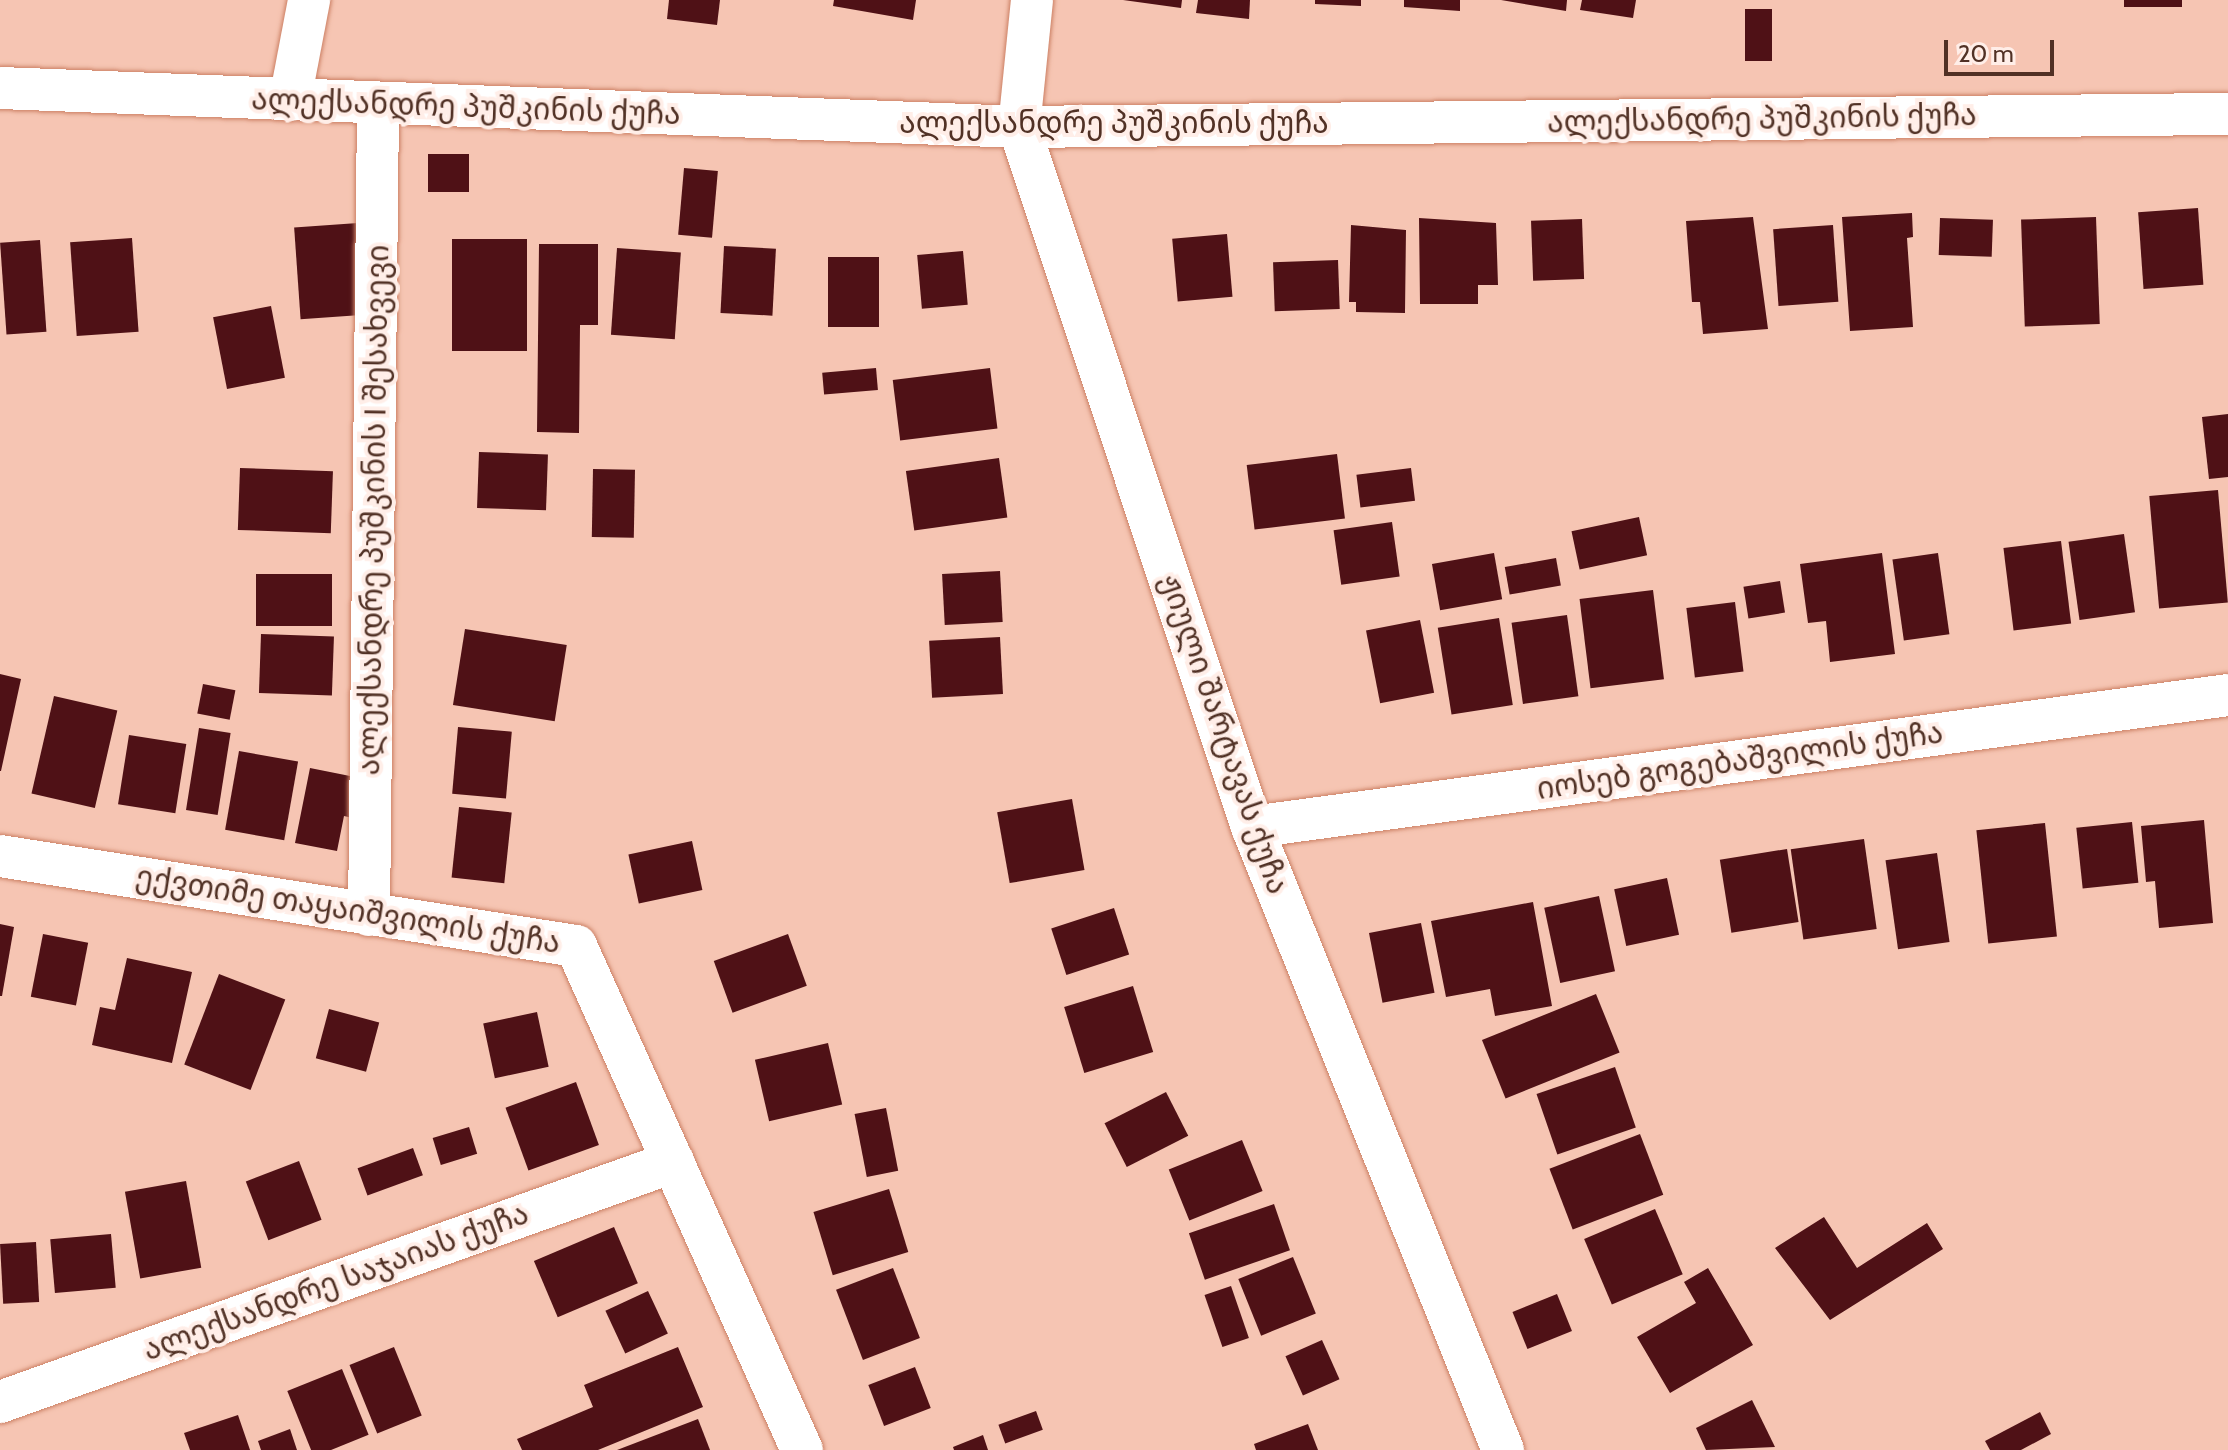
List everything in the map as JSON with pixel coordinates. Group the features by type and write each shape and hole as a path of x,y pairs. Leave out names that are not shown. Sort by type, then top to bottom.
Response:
{"street":[{"path":"290,100 309,0"},
{"name":"ჟიული შარტავას ქუჩა","path":"1032,0 1019,127 1252,827 1503,1450"},
{"name":"ალექსანდრე პუშკინის ქუჩა","path":"0,88 378,105 1019,127 2228,114"},
{"name":"ალექსანდრე პუშკინის I შესახვევი","path":"369,915 378,105"},
{"name":"იოსებ გოგებაშვილის ქუჩა","path":"1252,827 2228,695"},
{"name":"ექვთიმე თაყაიშვილის ქუჩა","path":"0,856 576,946 802,1450"},
{"name":"ალექსანდრე საჯაიას ქუჩა","path":"0,1402 673,1162"}],"building":[{"path":"669,0 720,0 717,25 667,19"},
{"path":"834,0 916,0 913,20 833,6"},
{"path":"1123,0 1182,0 1181,8"},
{"path":"1198,0 1250,0 1249,19 1196,13"},
{"path":"1315,0 1361,0 1361,6 1315,4"},
{"path":"1404,0 1460,0 1460,11 1404,7"},
{"path":"1501,0 1567,0 1566,11"},
{"path":"1582,0 1636,0 1633,18 1580,10"},
{"path":"2124,0 2182,0 2182,7 2124,7"},
{"path":"1745,9 1772,9 1772,61 1745,61"},
{"path":"428,154 469,154 469,192 428,192"},
{"path":"684,168 718,171 712,238 678,235"},
{"path":"2198,208 2203,285 2144,289 2138,212"},
{"path":"1912,213 1913,237 1907,238 1913,327 1850,331 1842,217"},
{"path":"1753,217 1768,329 1703,334 1700,302 1692,302 1686,221"},
{"path":"2096,217 2100,324 2025,327 2021,220"},
{"path":"1419,218 1496,223 1498,285 1478,285 1478,304 1420,304"},
{"path":"1940,218 1993,220 1992,257 1939,255"},
{"path":"1582,219 1584,279 1533,281 1531,221"},
{"path":"358,223 364,315 301,319 294,227"},
{"path":"1351,225 1406,230 1405,313 1356,312 1356,302 1349,302"},
{"path":"1833,225 1838,302 1779,306 1773,229"},
{"path":"1227,234 1232,297 1178,302 1172,239"},
{"path":"132,238 139,332 77,336 70,242"},
{"path":"452,239 527,239 527,351 452,351"},
{"path":"40,240 46,332 7,335 0,243"},
{"path":"539,244 598,244 598,325 580,325 579,433 537,432"},
{"path":"724,246 776,249 772,316 720,313"},
{"path":"617,248 681,252 675,339 611,335"},
{"path":"963,251 968,305 922,309 917,255"},
{"path":"828,257 879,257 879,327 828,327"},
{"path":"1338,260 1340,309 1275,311 1273,262"},
{"path":"271,306 285,378 227,389 213,317"},
{"path":"876,368 878,390 824,395 822,373"},
{"path":"990,368 997,429 900,440 893,380"},
{"path":"2228,414 2228,477 2209,479 2202,417"},
{"path":"479,452 548,454 546,510 477,508"},
{"path":"1337,454 1345,519 1255,530 1247,465"},
{"path":"999,458 1007,517 914,530 906,471"},
{"path":"240,468 333,471 331,533 238,530"},
{"path":"1411,468 1415,501 1360,507 1356,475"},
{"path":"593,469 635,470 634,538 592,537"},
{"path":"2218,490 2228,603 2159,609 2149,496"},
{"path":"1639,517 1647,555 1580,569 1572,531"},
{"path":"1392,522 1400,576 1341,585 1334,530"},
{"path":"2124,534 2135,612 2080,620 2069,542"},
{"path":"2061,541 2071,623 2014,630 2003,548"},
{"path":"1494,553 1502,599 1440,610 1432,564"},
{"path":"1882,553 1895,654 1830,662 1826,621 1808,623 1800,564"},
{"path":"1938,553 1949,634 1904,641 1892,559"},
{"path":"1556,558 1561,586 1510,595 1505,567"},
{"path":"1000,571 1003,622 945,625 942,574"},
{"path":"256,574 332,574 332,626 256,626"},
{"path":"1780,581 1785,613 1748,618 1743,587"},
{"path":"1653,590 1664,679 1591,688 1580,599"},
{"path":"1735,602 1744,671 1695,677 1686,608"},
{"path":"1567,615 1578,696 1523,704 1512,623"},
{"path":"1499,618 1513,705 1452,715 1438,628"},
{"path":"1420,620 1434,693 1380,703 1366,630"},
{"path":"465,629 567,645 555,721 453,705"},
{"path":"261,634 334,637 332,696 259,693"},
{"path":"1000,637 1003,694 932,698 929,641"},
{"path":"0,674 21,679 1,771 0,771"},
{"path":"203,684 235,690 230,720 197,713"},
{"path":"54,696 117,711 95,808 32,793"},
{"path":"458,727 512,732 506,798 452,794"},
{"path":"199,728 231,733 218,815 186,810"},
{"path":"129,735 186,744 175,813 118,804"},
{"path":"239,751 298,761 284,840 225,830"},
{"path":"310,768 365,779 357,819 344,816 337,851 295,843"},
{"path":"1072,799 1085,870 1010,883 997,812"},
{"path":"459,807 512,813 504,883 452,878"},
{"path":"2204,820 2213,923 2159,928 2155,881 2146,882 2141,826"},
{"path":"2132,822 2138,883 2083,889 2076,828"},
{"path":"2045,823 2057,936 1988,944 1976,830"},
{"path":"1864,839 1877,929 1803,939 1791,849"},
{"path":"692,841 702,890 639,903 628,855"},
{"path":"1787,849 1799,922 1731,933 1720,860"},
{"path":"1937,853 1950,942 1898,949 1886,860"},
{"path":"1667,878 1679,935 1626,946 1614,889"},
{"path":"1599,896 1615,971 1560,983 1544,908"},
{"path":"1533,902 1552,1006 1495,1016 1490,989 1446,997 1431,921"},
{"path":"1114,908 1129,955 1066,975 1051,928"},
{"path":"1421,923 1435,993 1383,1003 1369,933"},
{"path":"0,924 14,927 2,996 0,996"},
{"path":"43,934 88,943 76,1006 31,997"},
{"path":"788,934 807,986 733,1013 714,961"},
{"path":"127,958 192,972 172,1063 92,1045 100,1007 115,1010"},
{"path":"219,974 285,999 251,1090 184,1065"},
{"path":"1133,986 1153,1052 1084,1073 1064,1007"},
{"path":"1596,994 1620,1052 1506,1098 1482,1040"},
{"path":"329,1009 379,1022 366,1072 316,1058"},
{"path":"537,1012 549,1067 495,1078 483,1023"},
{"path":"828,1043 842,1104 769,1121 755,1060"},
{"path":"1615,1067 1636,1128 1557,1155 1537,1094"},
{"path":"576,1082 599,1145 528,1171 506,1108"},
{"path":"1166,1092 1188,1136 1127,1167 1105,1123"},
{"path":"886,1108 898,1171 867,1177 855,1114"},
{"path":"469,1127 477,1154 441,1165 433,1138"},
{"path":"1640,1134 1663,1195 1573,1229 1549,1169"},
{"path":"1242,1140 1263,1191 1189,1221 1169,1170"},
{"path":"413,1148 423,1175 367,1195 358,1168"},
{"path":"299,1161 322,1220 268,1240 246,1181"},
{"path":"186,1181 201,1268 140,1278 125,1192"},
{"path":"889,1189 908,1252 833,1275 813,1212"},
{"path":"1274,1204 1290,1250 1205,1280 1189,1233"},
{"path":"1655,1209 1683,1274 1612,1304 1584,1239"},
{"path":"1824,1217 1857,1268 1927,1223 1943,1249 1830,1320 1775,1248"},
{"path":"614,1227 638,1283 558,1317 534,1261"},
{"path":"111,1234 116,1288 55,1293 50,1239"},
{"path":"36,1242 39,1302 3,1304 0,1244"},
{"path":"1293,1257 1316,1314 1261,1336 1238,1279"},
{"path":"893,1268 920,1338 863,1360 836,1290"},
{"path":"1708,1268 1753,1345 1670,1393 1637,1337 1696,1303 1684,1282"},
{"path":"1231,1286 1249,1338 1222,1347 1205,1295"},
{"path":"648,1291 668,1334 625,1353 605,1311"},
{"path":"1557,1294 1572,1331 1527,1349 1512,1312"},
{"path":"1322,1340 1339,1379 1303,1396 1285,1356"},
{"path":"394,1347 422,1416 377,1434 349,1365"},
{"path":"678,1347 703,1407 598,1450 522,1450 517,1439 593,1407 584,1385"},
{"path":"915,1367 931,1408 884,1426 868,1385"},
{"path":"342,1369 369,1435 331,1450 311,1450 287,1391"},
{"path":"1752,1400 1775,1447 1706,1450 1696,1428"},
{"path":"1036,1411 1043,1430 1005,1443 998,1425"},
{"path":"2040,1412 2051,1434 2021,1450 1990,1450 1985,1441"},
{"path":"238,1415 250,1450 190,1450 184,1433"},
{"path":"698,1419 710,1450 617,1450"},
{"path":"1308,1424 1318,1450 1256,1450 1254,1444"},
{"path":"290,1429 297,1450 261,1450 258,1441"},
{"path":"983,1435 988,1450 954,1450 953,1447"}]}
